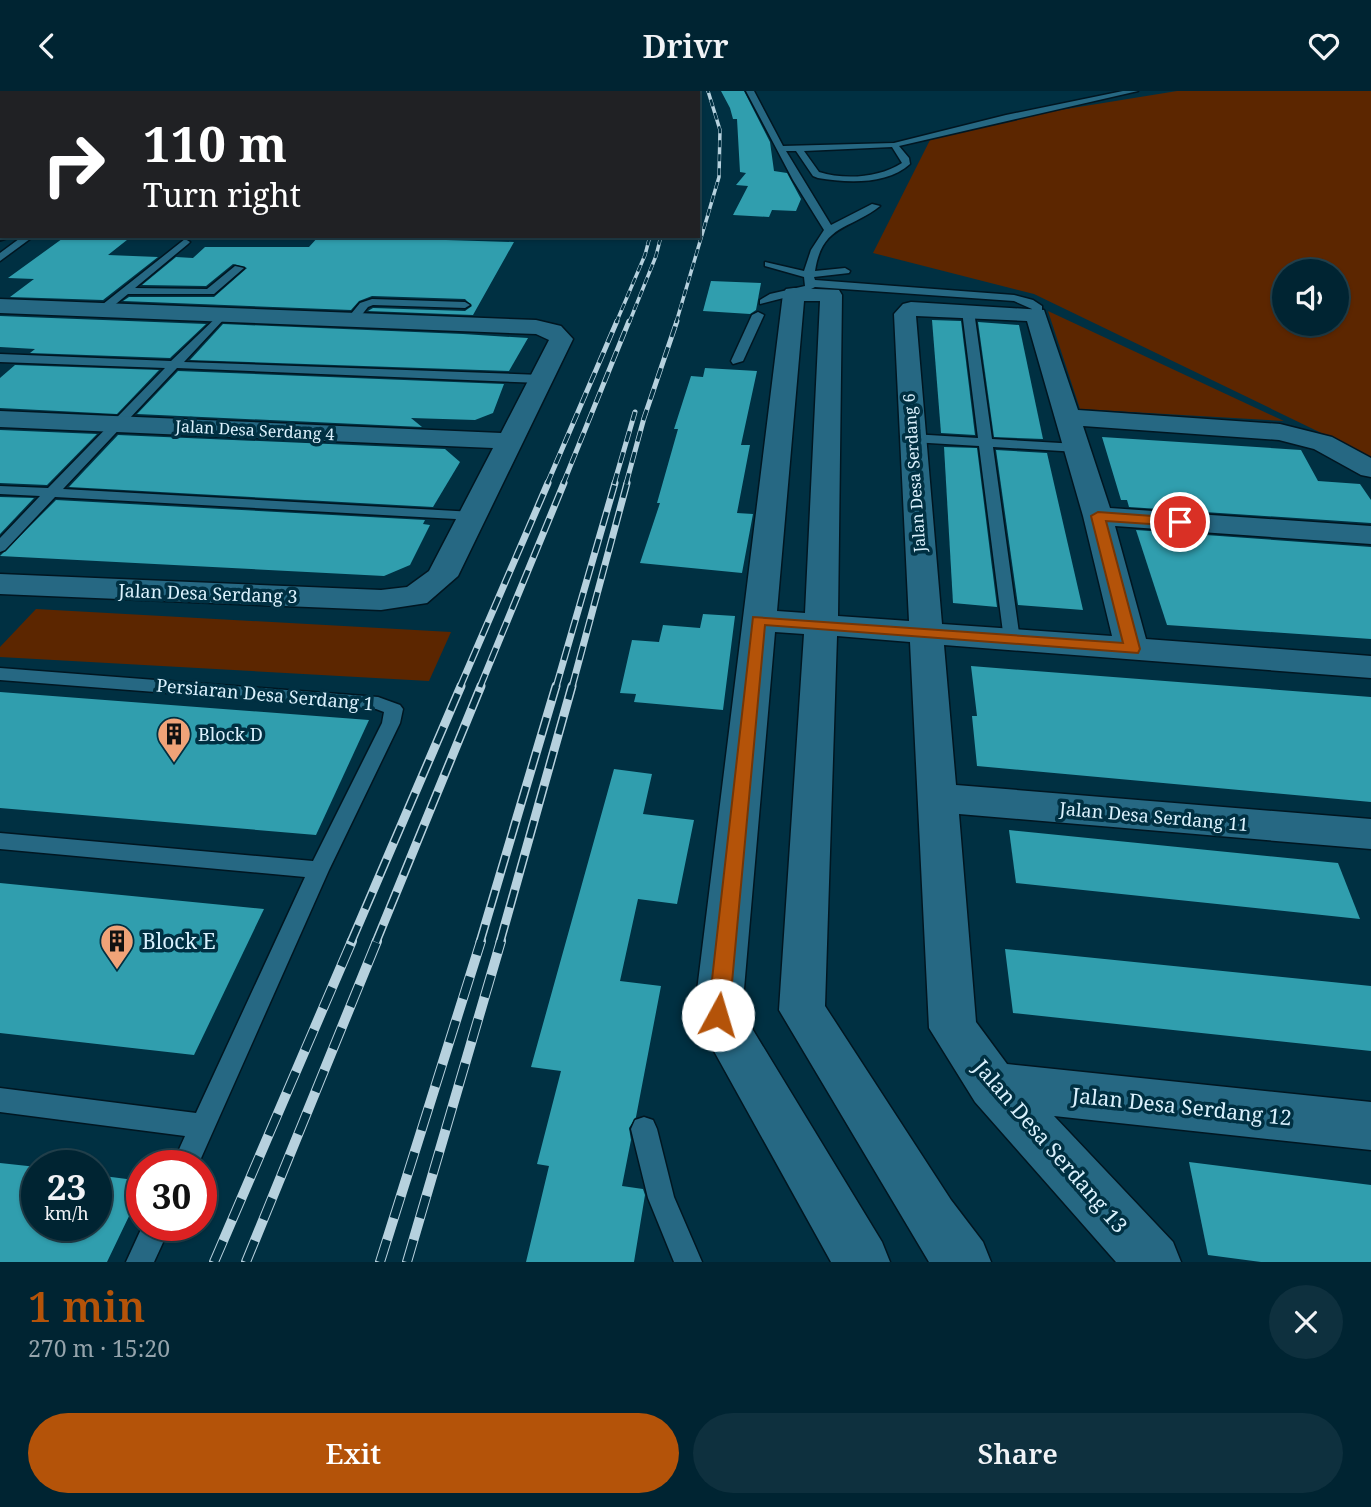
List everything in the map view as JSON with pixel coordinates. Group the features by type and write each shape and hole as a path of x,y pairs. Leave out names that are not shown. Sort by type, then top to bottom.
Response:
{"street":[{"path":"809,287 758,620 718,1015 862,1262"},
{"path":"809,287 821,625 802,1010 932,1219 963,1262"},
{"path":"0,306 536,327 553,331 561,339 474,516"},
{"name":"Jalan Desa Serdang 6","path":"953,1028 937,798 934,634 912,438 905,314 911,309 923,308 968,311"},
{"path":"968,311 1036,315 1098,516 1132,649"},
{"path":"1069,417 1302,435 1323,443 1371,469"},
{"name":"Jalan Desa Serdang 4","path":"0,419 510,441"},
{"name":"Jalan Desa Serdang 3","path":"0,584 381,600 416,596 442,576 474,516"},
{"path":"1098,516 1371,535"},
{"path":"758,620 1371,667"},
{"name":"Jalan Desa Serdang 11","path":"937,798 1371,834"},
{"name":"Jalan Desa Serdang 13","path":"953,1028 993,1086 1153,1262"},
{"name":"Jalan Desa Serdang 12","path":"993,1086 1371,1126"}],"lane":[{"path":"750,91 780,149 829,230"},
{"path":"780,149 894,145 1006,117 1132,91"},
{"path":"799,149 816,174 821,176 886,175 906,164 905,158 894,145"},
{"path":"809,287 814,252 829,230 875,206"},
{"path":"0,258 26,238"},
{"path":"102,310 185,242"},
{"path":"769,264 793,273 809,287 1014,298 1038,308 1036,315"},
{"path":"126,291 210,292 239,268"},
{"path":"352,320 364,305 372,302 464,305"},
{"path":"968,311 1012,640"},
{"path":"0,547 222,315"},
{"path":"737,361 758,315"},
{"path":"0,358 541,379"},
{"path":"912,438 1078,448"},
{"path":"0,490 474,516"},
{"name":"Persiaran Desa Serdang 1","path":"0,674 378,703 394,709 391,723 319,870 192,1150"},
{"path":"0,841 319,870"},
{"path":"0,1100 204,1126"},
{"path":"644,1129 661,1198 688,1262"},
{"path":"139,1262 149,1241"}],"shaded area":[{"path":"1177,91 1371,91 1371,457 1034,294 873,253 930,140 1023,116"},
{"path":"1048,311 1284,421 1080,409"},
{"path":"36,609 451,632 429,681 0,657 0,647"}],"building":[{"path":"721,91 744,91 770,142 774,171 787,173 801,199 796,211 772,210 769,217 733,215 748,186 736,185 746,173 740,172 737,119 733,119"},
{"path":"63,238 129,238 108,255 158,257 103,300 10,297 34,279 8,278"},
{"path":"317,238 514,242 473,315 368,311 373,308 465,311 472,306 465,299 372,296 359,301 351,310 123,301 129,297 214,297 247,268 233,264 206,286 142,285 176,257 193,258 205,247 309,247"},
{"path":"711,281 761,283 756,310 750,314 703,311"},
{"path":"0,316 206,324 170,358 30,353 35,349 0,347"},
{"path":"932,320 961,321 975,435 941,433"},
{"path":"978,322 1019,325 1043,439 994,437"},
{"path":"223,324 528,338 509,371 190,360"},
{"path":"15,365 159,370 117,414 0,408 0,378"},
{"path":"705,368 757,371 741,445 750,445 737,513 753,514 742,573 640,563 660,503 657,503 678,429 674,429 691,376 703,377"},
{"path":"178,371 504,384 493,413 475,420 411,418 422,427 137,414"},
{"path":"0,430 97,434 47,485 0,483"},
{"path":"118,435 445,449 460,462 433,507 69,487"},
{"path":"1102,437 1301,450 1318,481 1360,484 1371,500 1371,523 1129,507 1127,500 1121,500"},
{"path":"944,447 977,448 997,607 953,603"},
{"path":"996,450 1047,453 1083,610 1018,605"},
{"path":"0,497 34,498 0,534"},
{"path":"56,500 425,520 423,524 430,525 410,565 384,576 0,556"},
{"path":"1136,530 1371,547 1371,639 1167,625"},
{"path":"703,614 735,616 723,710 634,702 636,694 620,693 632,640 659,642 663,625 700,628"},
{"path":"971,666 1371,697 1371,802 977,766 972,716 977,716"},
{"name":"Block D","path":"0,692 369,720 316,835 0,808"},
{"path":"614,769 652,774 643,814 694,820 677,904 638,899 620,981 661,986 636,1117 629,1128 631,1140 622,1186 643,1189 645,1195 634,1262 526,1262 549,1166 537,1164 561,1071 531,1067"},
{"path":"1009,830 1338,863 1360,919 1016,883"},
{"name":"Block E","path":"0,883 264,909 194,1055 0,1033"},
{"path":"1005,949 1371,986 1371,1051 1013,1013"},
{"path":"1189,1162 1371,1185 1371,1262 1261,1262 1208,1255"},
{"path":"0,1163 21,1165 21,1241 112,1241 112,1177 126,1179 126,1222 107,1262 0,1262"}],"railway":[{"path":"676,323 719,177 720,130 708,91"},
{"path":"616,323 649,238"},
{"path":"629,323 660,238"},
{"path":"547,484 617,321"},
{"path":"563,484 629,321"},
{"path":"626,484 644,418 677,321"},
{"path":"614,484 635,412"},
{"path":"460,687 548,483"},
{"path":"480,687 564,483"},
{"path":"556,687 615,483"},
{"path":"572,687 627,483"},
{"path":"351,942 461,686"},
{"path":"376,942 481,686"},
{"path":"480,942 556,686"},
{"path":"500,942 572,686"},
{"path":"214,1262 352,941"},
{"path":"246,1262 377,941"},
{"path":"380,1262 481,941"},
{"path":"407,1262 501,941"}],"place":[{"name":"Block D","path":"174,764"},
{"name":"Block E","path":"117,971"}],"route":[{"path":"718,1015 758,620 1132,649 1098,516 1180,522"}]}
